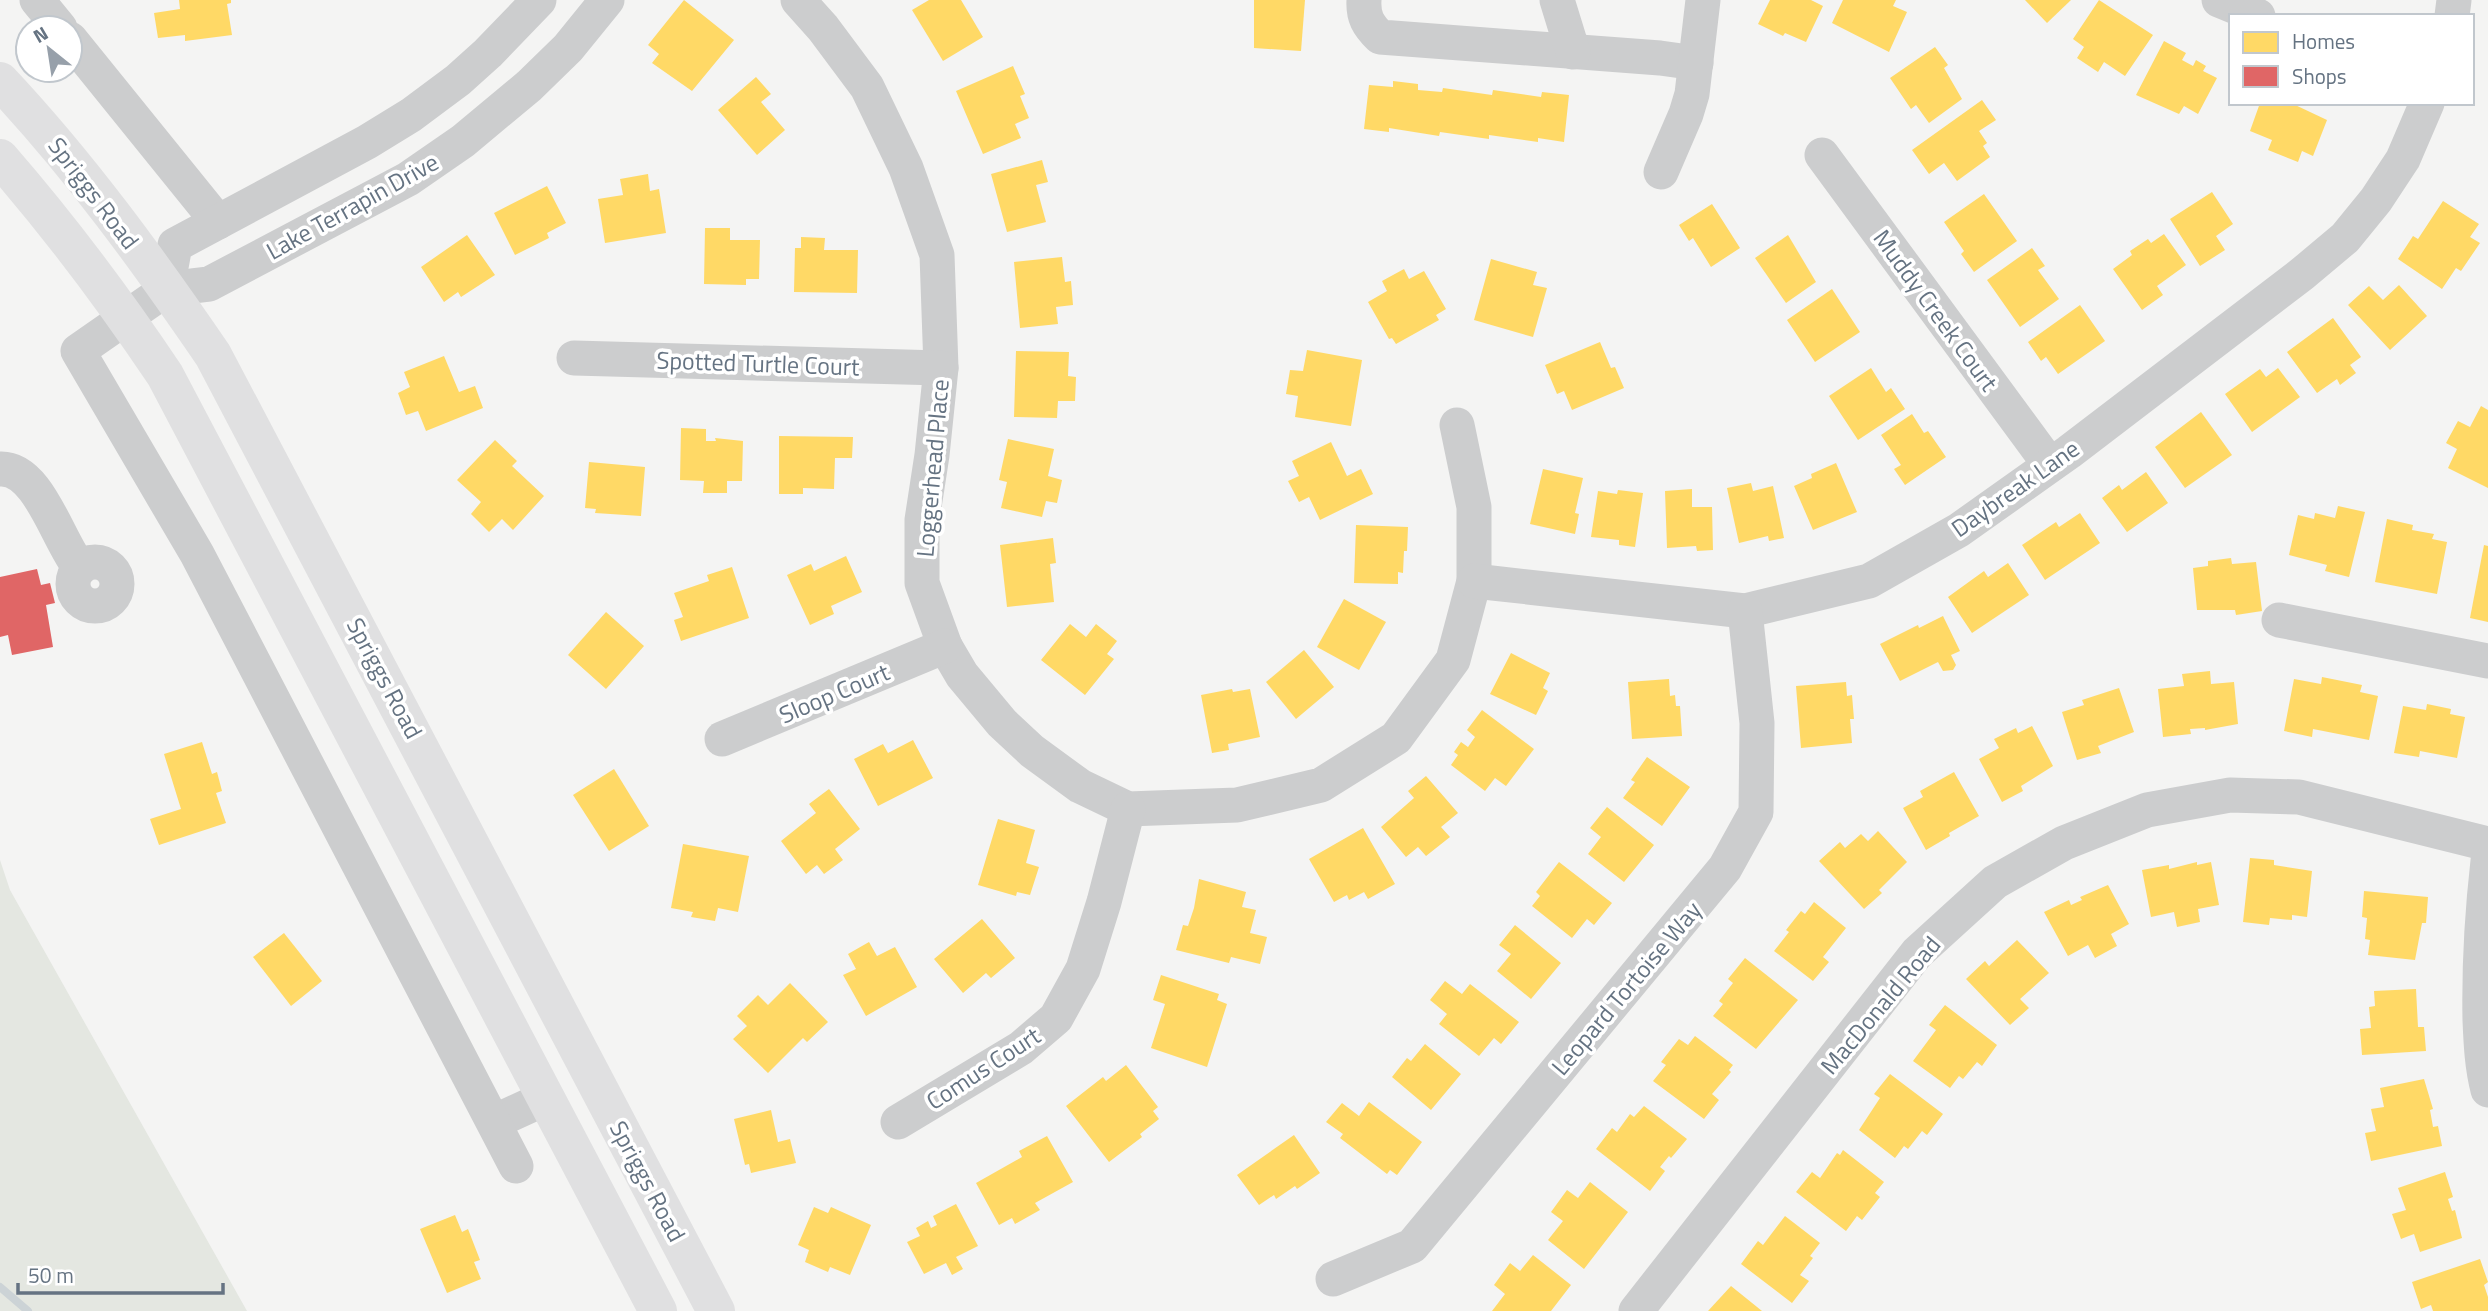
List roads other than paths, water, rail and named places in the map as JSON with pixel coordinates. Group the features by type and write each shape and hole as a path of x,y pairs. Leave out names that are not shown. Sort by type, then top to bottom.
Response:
{"main road":[{"name":"Spriggs Road","path":"0,80 48,131 214,355 716,1311"},
{"name":"Spriggs Road","path":"0,158 39,203 127,317 165,375 658,1311"}],"street":[{"path":"37,0 48,14"},
{"name":"Lake Terrapin Drive","path":"167,289 175,245 367,142 411,115 478,62 539,0"},
{"name":"Lake Terrapin Drive","path":"494,1122 197,554 78,351 167,289 209,284 408,178 463,141 529,86 568,48 607,0"},
{"name":"Loggerhead Place","path":"798,0 823,28 867,87 906,169 937,255 941,368 922,520 922,583 945,646 962,675 1002,723 1032,751 1080,786 1128,809 1237,805 1321,785 1396,738 1453,660 1474,581 1474,508 1457,425"},
{"path":"1364,0 1364,12 1369,26 1380,37 1696,62"},
{"path":"1557,0 1573,52"},
{"path":"1661,172 1692,93 1703,0"},
{"path":"2219,0 2253,14"},
{"path":"84,57 218,222"},
{"name":"Daybreak Lane","path":"1474,581 1745,611 1869,581 1959,530 2050,465 2346,238 2403,159 2426,105"},
{"name":"Muddy Creek Court","path":"1822,155 2050,465"},
{"name":"Spotted Turtle Court","path":"574,358 941,368"},
{"path":"0,469 18,472 27,481 80,568"},
{"name":"Leopard Tortoise Way","path":"1332,1279 1412,1246 1725,868 1756,812 1757,723 1745,611"},
{"path":"2278,620 2488,661"},
{"name":"Sloop Court","path":"722,739 945,646"},
{"name":"MacDonald Road","path":"1636,1311 1917,953 1995,882 2064,843 2147,810 2230,795 2299,797 2488,844"},
{"name":"Comus Court","path":"898,1122 1021,1048 1056,1018 1083,969 1128,809"},
{"path":"2488,861 2482,914 2479,986 2482,1068 2488,1090"},
{"path":"516,1166 494,1122 546,1098"}],"waterway":[{"path":"0,1287 28,1311"}]}
